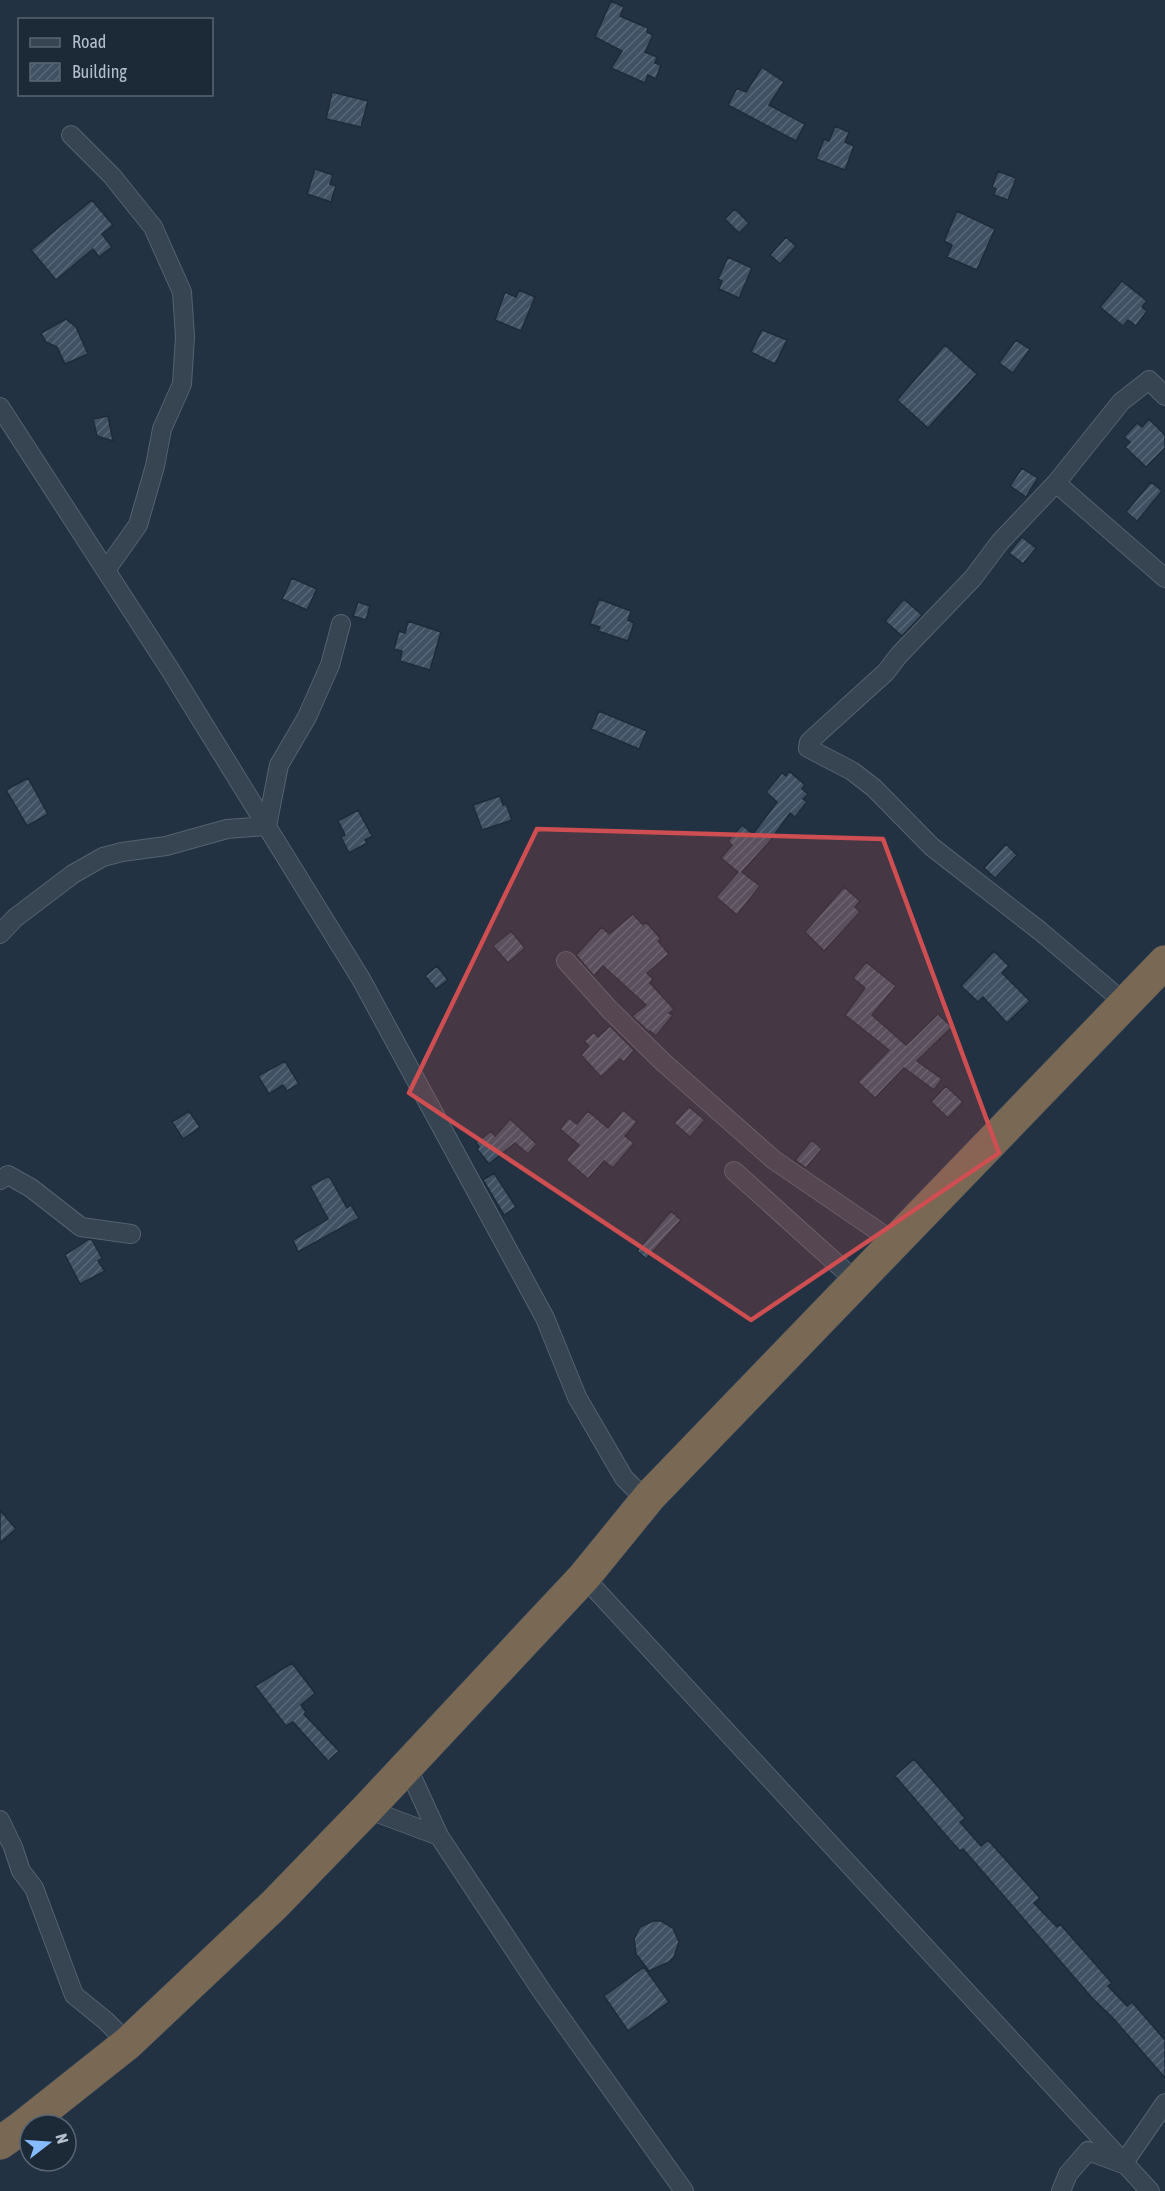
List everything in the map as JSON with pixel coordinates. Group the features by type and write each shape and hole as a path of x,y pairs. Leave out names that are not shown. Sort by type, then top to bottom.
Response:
{"highway":[{"path":"0,2143 128,2043 274,1905 584,1577 650,1496 1165,962"}],"street":[{"path":"71,135 111,176 153,227 182,292 185,337 182,384 162,429 155,466 138,525 106,570"},
{"path":"1126,1004 1040,932 932,848 867,783 852,771 808,748 809,742 886,672 899,655 973,578 1000,542 1056,483 1121,402 1149,380 1165,396"},
{"path":"0,406 175,678 361,979 545,1318 577,1397 624,1478 634,1488 650,1496"},
{"path":"1056,483 1165,578"},
{"path":"267,826 279,765 308,717 330,665 341,624"},
{"path":"0,934 15,918 73,874 103,857 166,846 227,830 267,826"},
{"path":"566,961 609,1010 663,1062 774,1160 894,1242"},
{"path":"734,1171 856,1281"},
{"path":"0,1180 8,1175 31,1188 81,1227 131,1234"},
{"path":"584,1577 1150,2191"},
{"path":"407,1766 439,1836 550,2002 684,2191"},
{"path":"367,1809 439,1836"},
{"path":"0,1820 21,1871 34,1888 75,1995 128,2043"},
{"path":"1123,2164 1165,2103"},
{"path":"1061,2191 1068,2174 1088,2151 1123,2164"}],"highlighted area":[{"path":"537,829 883,839 999,1153 751,1320 409,1093"}],"building":[{"path":"611,1 624,7 620,16 648,28 647,32 653,35 645,52 657,57 655,63 661,65 656,79 648,75 645,83 611,68 622,51 595,37"},
{"path":"762,67 784,82 769,105 805,124 796,141 728,105 737,88 746,92"},
{"path":"332,92 368,101 361,127 326,119"},
{"path":"835,126 849,132 845,142 854,146 845,170 816,159 824,139 829,141"},
{"path":"315,169 333,175 330,184 336,186 331,202 307,194"},
{"path":"998,171 1016,178 1008,200 994,195 996,189 992,187"},
{"path":"92,200 113,225 102,234 112,247 99,257 93,249 56,280 31,250"},
{"path":"735,209 749,223 739,233 725,219"},
{"path":"957,211 995,229 977,270 947,257 952,245 944,241"},
{"path":"786,237 796,246 780,264 770,255"},
{"path":"728,257 752,268 739,298 719,289 722,281 718,279"},
{"path":"1122,281 1147,301 1142,307 1147,311 1136,326 1128,320 1123,326 1100,307"},
{"path":"519,290 535,297 521,331 495,320 505,292 516,297"},
{"path":"66,319 76,327 88,354 65,364 57,347 46,342 41,333"},
{"path":"762,330 787,340 775,364 751,352"},
{"path":"1016,340 1030,349 1013,373 999,363"},
{"path":"945,345 977,374 928,428 897,400"},
{"path":"108,416 113,441 97,436 93,419"},
{"path":"1149,419 1165,435 1165,448 1146,467 1125,447 1130,442 1124,437 1137,423 1142,427"},
{"path":"1022,468 1038,478 1026,497 1010,486"},
{"path":"1151,482 1162,491 1137,521 1126,512"},
{"path":"1022,537 1036,548 1023,564 1009,553"},
{"path":"292,578 317,589 307,610 282,599"},
{"path":"599,599 631,611 628,620 634,623 628,641 598,631 600,627 590,624"},
{"path":"904,599 922,615 902,636 885,621"},
{"path":"358,602 370,606 366,620 353,616"},
{"path":"408,621 441,632 430,670 400,661 402,651 394,649 399,631 405,633"},
{"path":"599,711 647,731 639,749 591,729"},
{"path":"789,771 805,785 802,789 808,794 803,799 807,802 795,817 790,813 770,841 742,872 760,886 737,915 716,897 738,872 721,858 732,845 728,841 742,825 753,834 777,802 766,792 782,773 786,776"},
{"path":"28,778 48,814 27,826 6,790"},
{"path":"500,796 512,820 482,830 473,805"},
{"path":"358,810 372,836 365,840 367,843 349,853 341,837 345,835 338,821"},
{"path":"1006,844 1017,855 995,878 984,868"},
{"path":"844,887 860,901 855,907 860,912 824,951 805,932"},
{"path":"633,914 643,925 646,922 661,939 658,941 669,954 647,973 653,979 650,983 674,1009 669,1013 673,1015 656,1036 632,1016 646,1005 603,966 594,976 576,955 602,927 609,934"},
{"path":"511,931 525,948 508,963 493,946"},
{"path":"994,951 1009,966 1002,973 1030,1001 1007,1023 983,997 978,1002 961,986"},
{"path":"866,962 896,986 872,1015 906,1045 938,1014 952,1027 917,1061 942,1079 934,1090 904,1068 875,1098 858,1082 889,1050 845,1015 865,988 853,978"},
{"path":"437,966 448,980 436,989 425,976"},
{"path":"610,1026 634,1050 624,1062 620,1059 601,1077 581,1055 589,1046 584,1041 594,1032 598,1037"},
{"path":"285,1061 299,1084 287,1091 283,1085 269,1094 258,1076"},
{"path":"946,1086 963,1102 948,1118 931,1102"},
{"path":"689,1107 705,1120 690,1137 674,1123"},
{"path":"623,1110 637,1122 625,1136 634,1143 613,1168 604,1161 588,1179 566,1160 579,1145 560,1129 569,1118 577,1124 588,1111 608,1128"},
{"path":"189,1111 200,1127 183,1139 172,1122"},
{"path":"510,1119 537,1144 528,1154 515,1143 489,1164 477,1149 479,1147 476,1143 491,1131 495,1136"},
{"path":"812,1140 822,1149 806,1168 795,1160"},
{"path":"494,1173 516,1207 504,1215 483,1180"},
{"path":"329,1176 347,1208 351,1205 359,1218 298,1252 293,1240 328,1219 310,1186"},
{"path":"671,1211 681,1220 646,1259 637,1251"},
{"path":"89,1239 92,1240 102,1258 98,1261 105,1271 80,1284 65,1255"},
{"path":"0,1510 16,1529 0,1543"},
{"path":"292,1663 315,1693 301,1705 306,1712 304,1714 339,1751 328,1761 293,1722 286,1726 255,1686"},
{"path":"914,1759 965,1818 960,1822 981,1846 988,1840 1040,1898 1034,1903 1057,1927 1060,1924 1112,1983 1108,1986 1127,2006 1132,2002 1165,2040 1165,2078 963,1849 960,1851 895,1776"},
{"path":"653,1921 661,1921 673,1928 679,1942 674,1957 669,1962 649,1971 636,1954 634,1939 640,1927"},
{"path":"644,1967 669,2002 628,2031 604,1996"}]}
